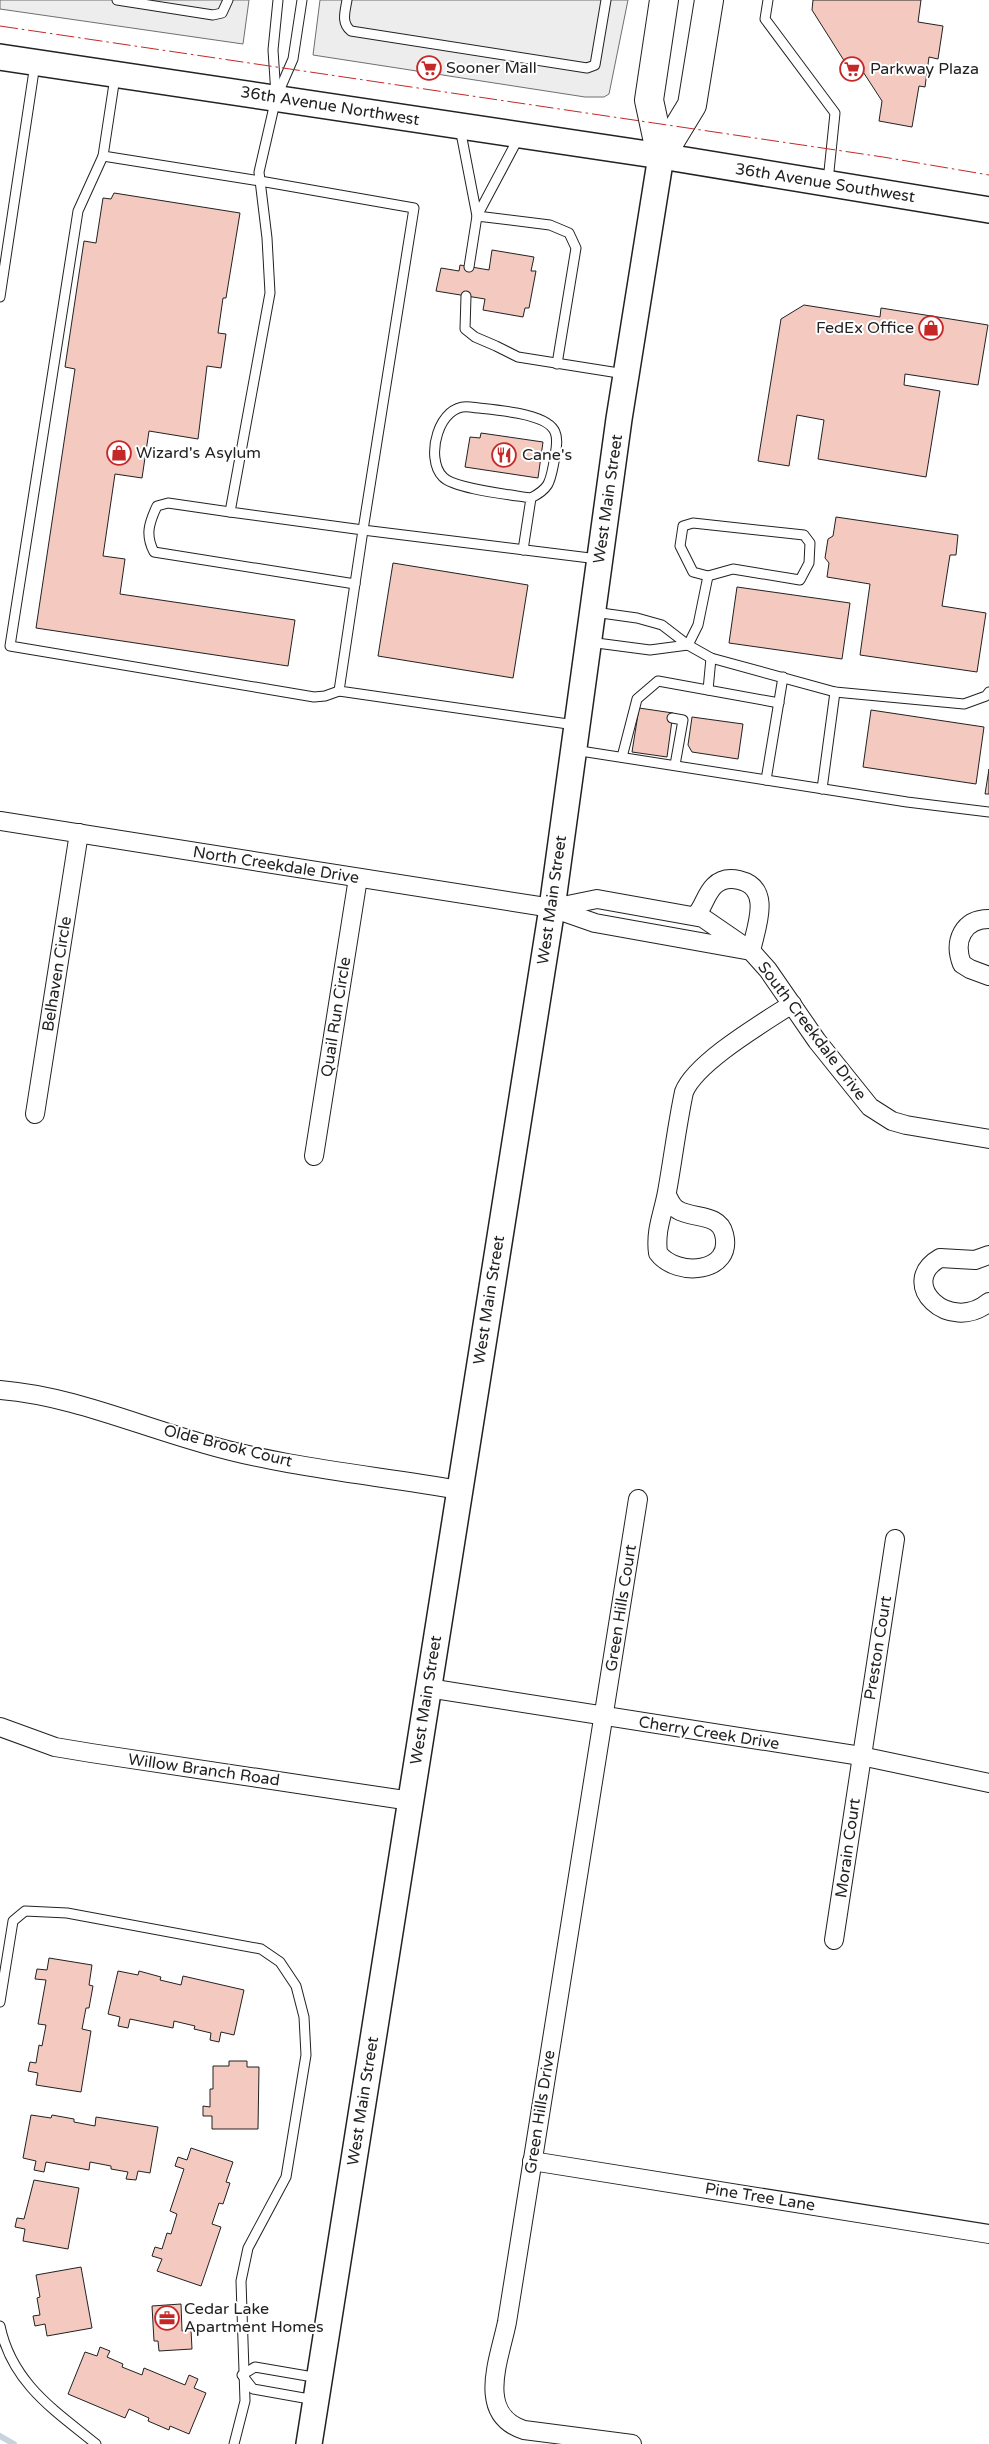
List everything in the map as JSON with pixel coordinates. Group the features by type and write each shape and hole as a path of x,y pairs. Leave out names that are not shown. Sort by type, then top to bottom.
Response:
{"main road":[{"name":"West Main Street","path":"309,2444 552,908 626,374 661,156 649,100 664,0"},
{"name":"West Main Street","path":"661,156 692,105 709,0"},
{"name":"36th Avenue Northwest","path":"0,57 661,156"},
{"name":"36th Avenue Southwest","path":"661,156 989,210"}],"street":[{"name":"North Creekdale Drive","path":"0,821 552,908"},
{"name":"Belhaven Circle","path":"35,1114 79,833"},
{"name":"Quail Run Circle","path":"314,1156 358,878"},
{"name":"South Creekdale Drive","path":"695,916 703,908 706,895 722,880 732,879 750,884 757,892 761,904 751,951"},
{"name":"South Creekdale Drive","path":"552,908 597,899 702,918 751,951 768,970 817,1041 870,1107 892,1120 906,1125 989,1140"},
{"name":"South Creekdale Drive","path":"552,908 595,923 751,951"},
{"path":"989,918 978,919 970,924 960,937 958,946 962,964 989,976"},
{"path":"667,1195 673,1206 679,1211 714,1220 722,1228 725,1235 724,1245 716,1262 700,1269 684,1268 671,1264 658,1253 656,1239 658,1224 667,1195 681,1108 688,1082 713,1059 792,1004"},
{"path":"989,1255 975,1260 940,1258 927,1268 923,1284 930,1300 948,1311 973,1312 989,1302"},
{"name":"Olde Brook Court","path":"0,1390 32,1392 64,1399 205,1444 252,1456 459,1490"},
{"name":"Green Hills Court","path":"604,1716 638,1500"},
{"name":"Preston Court","path":"861,1756 895,1539"},
{"name":"Cherry Creek Drive","path":"428,1688 861,1756 989,1783"},
{"name":"Green Hills Drive","path":"604,1716 507,2322 493,2387 500,2413 513,2426 524,2430 632,2444"},
{"name":"Willow Branch Road","path":"0,1727 47,1744 91,1753 411,1801"},
{"name":"Morain Court","path":"834,1940 861,1756"},
{"name":"Pine Tree Lane","path":"532,2160 989,2234"}],"lane":[{"path":"117,0 213,15 222,13 228,0"},
{"path":"276,98 273,50 278,0"},
{"path":"230,512 270,293 259,172 276,98 293,59 302,0"},
{"path":"347,0 344,19 346,27 351,31 587,68 595,65 606,0"},
{"path":"768,0 765,19 835,113 828,183"},
{"path":"0,297 36,62"},
{"path":"115,74 103,156 78,211 10,646 314,697 325,696 339,691 577,725"},
{"path":"459,126 477,216 470,267"},
{"path":"477,216 520,135"},
{"path":"103,156 260,180 414,208 339,691"},
{"path":"477,216 550,225 569,233 576,248 558,364"},
{"path":"0,222 11,224"},
{"path":"466,296 465,329 475,338 496,346 518,358 626,374"},
{"path":"523,550 532,498 545,490 551,478 557,440 552,426 540,418 466,406 446,417 437,434 435,446 438,468 443,477 459,485 532,498"},
{"path":"355,584 154,552 148,540 150,522 157,506 168,503 363,530 600,559"},
{"path":"693,522 804,535 810,543 809,563 800,580 733,569 708,576 693,572 680,546 683,526 693,522"},
{"path":"688,645 698,625 708,576"},
{"path":"593,612 637,618 662,625 688,645 711,658 835,692 964,704 986,696 989,692"},
{"path":"589,642 650,650 688,645"},
{"path":"708,690 711,658"},
{"path":"766,780 783,677"},
{"path":"622,757 632,734 638,699 658,681 779,703"},
{"path":"822,788 835,692"},
{"path":"672,718 683,720 675,765"},
{"path":"669,739 679,741"},
{"path":"574,750 989,812"},
{"path":"0,2002 13,1921 25,1911 67,1913 261,1949 280,1962 296,1986 304,2017 306,2055 286,2177 248,2248 241,2281 242,2376 245,2401 234,2444"},
{"path":"0,2326 2,2336 21,2377 38,2398 96,2444"},
{"path":"242,2376 255,2367 318,2389"},
{"path":"242,2376 253,2389 318,2389"}],"shaded area":[{"path":"0,0 249,0 243,44 0,9"},
{"path":"320,0 628,0 609,94 604,97 585,97 313,55"}],"building":[{"path":"813,0 921,0 918,22 943,26 938,59 929,57 925,87 919,86 912,127 879,121 882,101 858,64 850,70 812,10"},
{"path":"114,193 240,213 226,298 223,298 218,333 226,334 221,368 207,366 198,439 149,431 142,478 115,474 103,556 125,559 120,594 295,620 288,666 36,628 75,369 65,367 84,241 96,243 103,198 111,199"},
{"path":"492,250 534,257 531,271 536,271 529,308 525,308 523,317 483,310 485,299 436,291 441,268 459,271 460,265 489,270"},
{"path":"804,305 880,317 881,308 988,325 978,385 905,374 904,385 940,391 926,477 818,459 824,420 797,415 789,466 758,461 781,319"},
{"name":"Cane's","path":"481,433 543,442 538,478 465,467 470,437 480,438"},
{"path":"836,517 958,535 956,555 950,555 942,606 986,613 977,672 860,655 870,584 827,577 829,563 825,558 828,539 833,536"},
{"path":"393,563 528,585 513,678 378,656"},
{"path":"737,587 850,603 842,659 729,643"},
{"path":"639,708 673,713 667,757 632,752"},
{"path":"871,710 984,727 976,784 863,767"},
{"path":"692,717 743,724 738,759 692,752 688,745"},
{"path":"989,769 989,794 985,794"},
{"path":"49,1958 92,1965 89,1985 93,1986 89,2008 86,2008 82,2029 91,2031 81,2092 36,2085 38,2073 28,2071 30,2062 36,2063 39,2045 42,2046 46,2025 38,2024 46,1980 35,1979 37,1969 47,1970"},
{"path":"118,1971 138,1975 139,1971 161,1977 160,1980 181,1985 183,1976 244,1990 234,2035 221,2032 219,2042 210,2040 211,2033 194,2029 195,2026 174,2021 173,2028 130,2019 128,2028 118,2026 120,2017 108,2014"},
{"path":"229,2061 247,2061 247,2067 259,2067 258,2129 212,2129 212,2116 203,2116 203,2106 210,2107 210,2089 213,2089 213,2066 229,2066"},
{"path":"31,2115 51,2118 52,2115 74,2119 74,2122 95,2126 96,2117 158,2127 150,2173 138,2171 136,2180 126,2179 128,2172 90,2162 89,2170 46,2162 44,2172 34,2170 36,2161 23,2158"},
{"path":"191,2148 233,2162 226,2182 230,2183 223,2204 219,2203 212,2224 221,2227 201,2286 157,2271 162,2259 152,2256 155,2247 162,2249 167,2233 171,2234 177,2214 170,2211 184,2169 175,2166 178,2157 187,2160"},
{"path":"34,2180 79,2188 68,2249 23,2241 25,2229 15,2227 17,2218 24,2219"},
{"path":"81,2267 92,2328 47,2336 45,2324 35,2326 33,2316 40,2315 37,2298 40,2297 36,2275"},
{"name":"Cedar Lake Apartment Homes","path":"181,2304 182,2331 191,2330 192,2349 159,2351 158,2341 154,2341 152,2306"},
{"path":"100,2347 110,2351 107,2357 123,2364 122,2367 142,2375 144,2368 185,2385 189,2375 198,2379 194,2388 206,2393 189,2434 170,2426 169,2430 148,2421 149,2418 129,2409 125,2418 68,2394 85,2352 97,2356"}],"waterway":[{"path":"0,2436 14,2444"}],"power":[{"path":"0,26 883,157 989,175"}],"place":[{"name":"Sooner Mall","path":"429,68"},
{"name":"Parkway Plaza","path":"852,69"},
{"name":"FedEx Office","path":"931,328"},
{"name":"Wizard's Asylum","path":"119,453"},
{"name":"Cane's","path":"504,455"},
{"name":"Cedar Lake Apartment Homes","path":"167,2318"}]}
